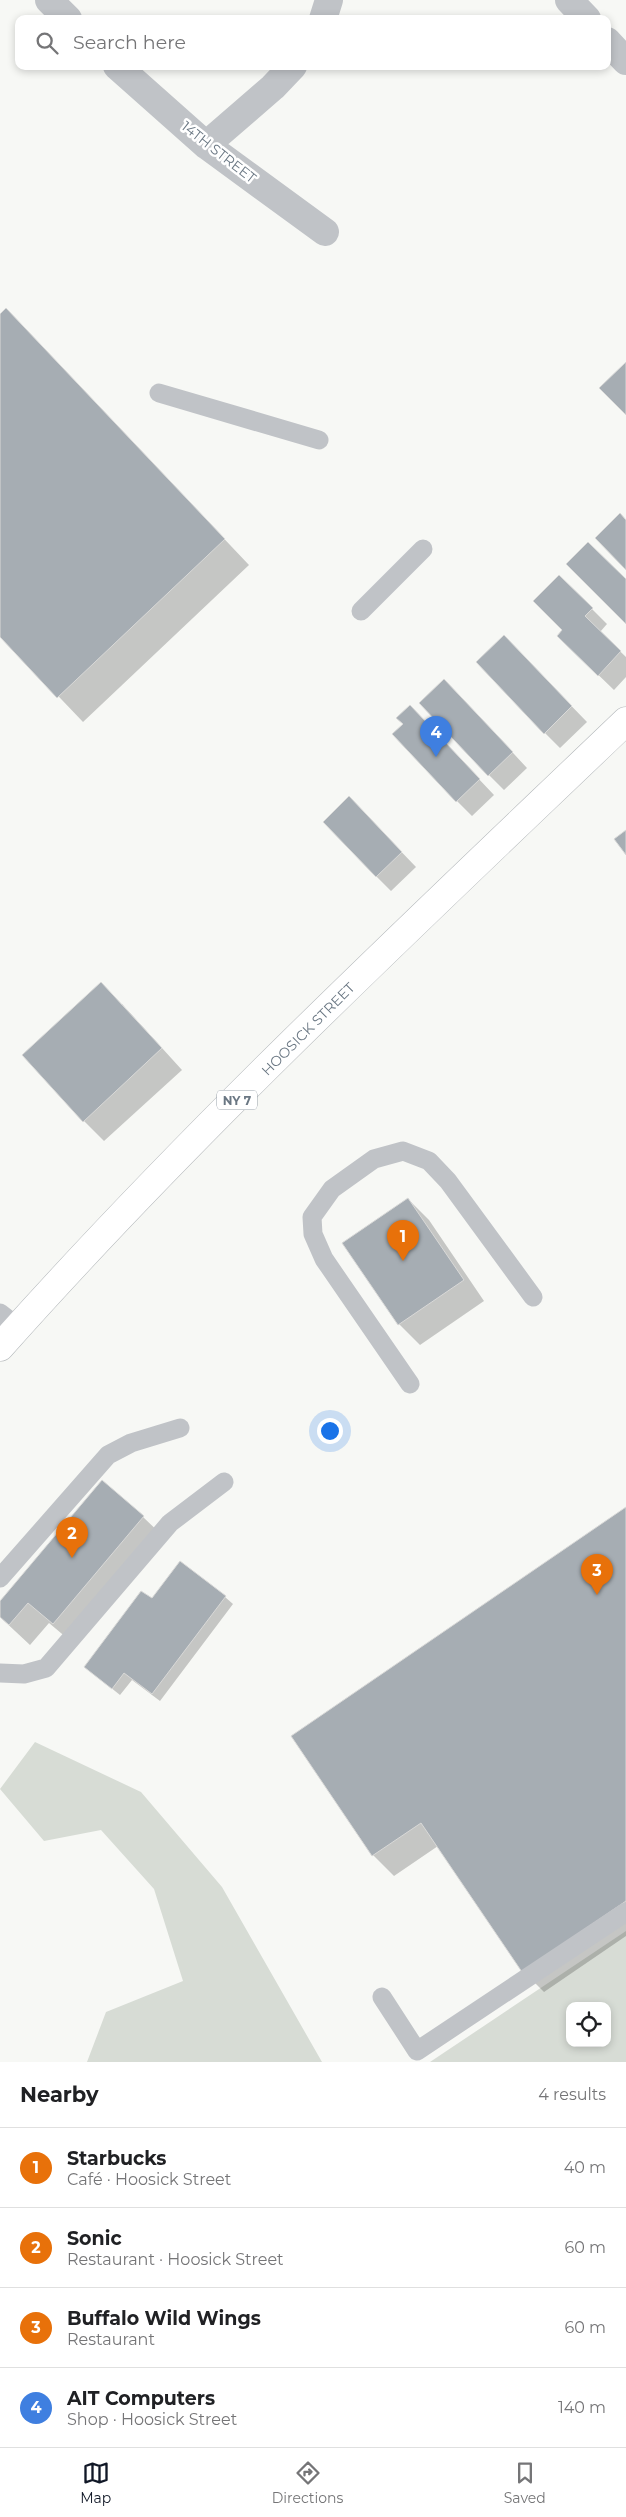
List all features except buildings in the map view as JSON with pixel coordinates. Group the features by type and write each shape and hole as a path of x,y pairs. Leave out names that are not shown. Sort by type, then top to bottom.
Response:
{"highway":[{"name":"HOOSICK STREET","path":"0,1347 9,1320 106,1231 272,1064 626,721"}],"street":[{"path":"49,0 64,15"},
{"path":"324,15 329,0"},
{"path":"569,0 582,15"},
{"path":"611,45 626,61"},
{"name":"14TH STREET","path":"121,70 206,146 325,232"},
{"path":"206,146 273,87 289,70"}],"lane":[{"path":"158,393 319,440"},
{"path":"361,610 423,549"},
{"path":"410,1384 324,1259 313,1234 312,1217 332,1189 374,1159 403,1151 428,1161 448,1180 533,1296"},
{"path":"0,1578 108,1454 131,1443 180,1428"},
{"path":"0,1673 24,1674 46,1668 170,1523 224,1482"},
{"path":"382,1997 417,2051 626,1912"}],"shaded area":[{"path":"35,1742 141,1792 222,1887 322,2062 87,2062 106,2012 183,1981 154,1889 101,1830 44,1841 0,1789"},
{"path":"626,1931 626,2062 430,2062"}],"place":[{"name":"AIT Computers","path":"436,757"},
{"name":"Starbucks","path":"403,1261"},
{"name":"Sonic","path":"72,1558"},
{"name":"Buffalo Wild Wings","path":"597,1595"}]}
